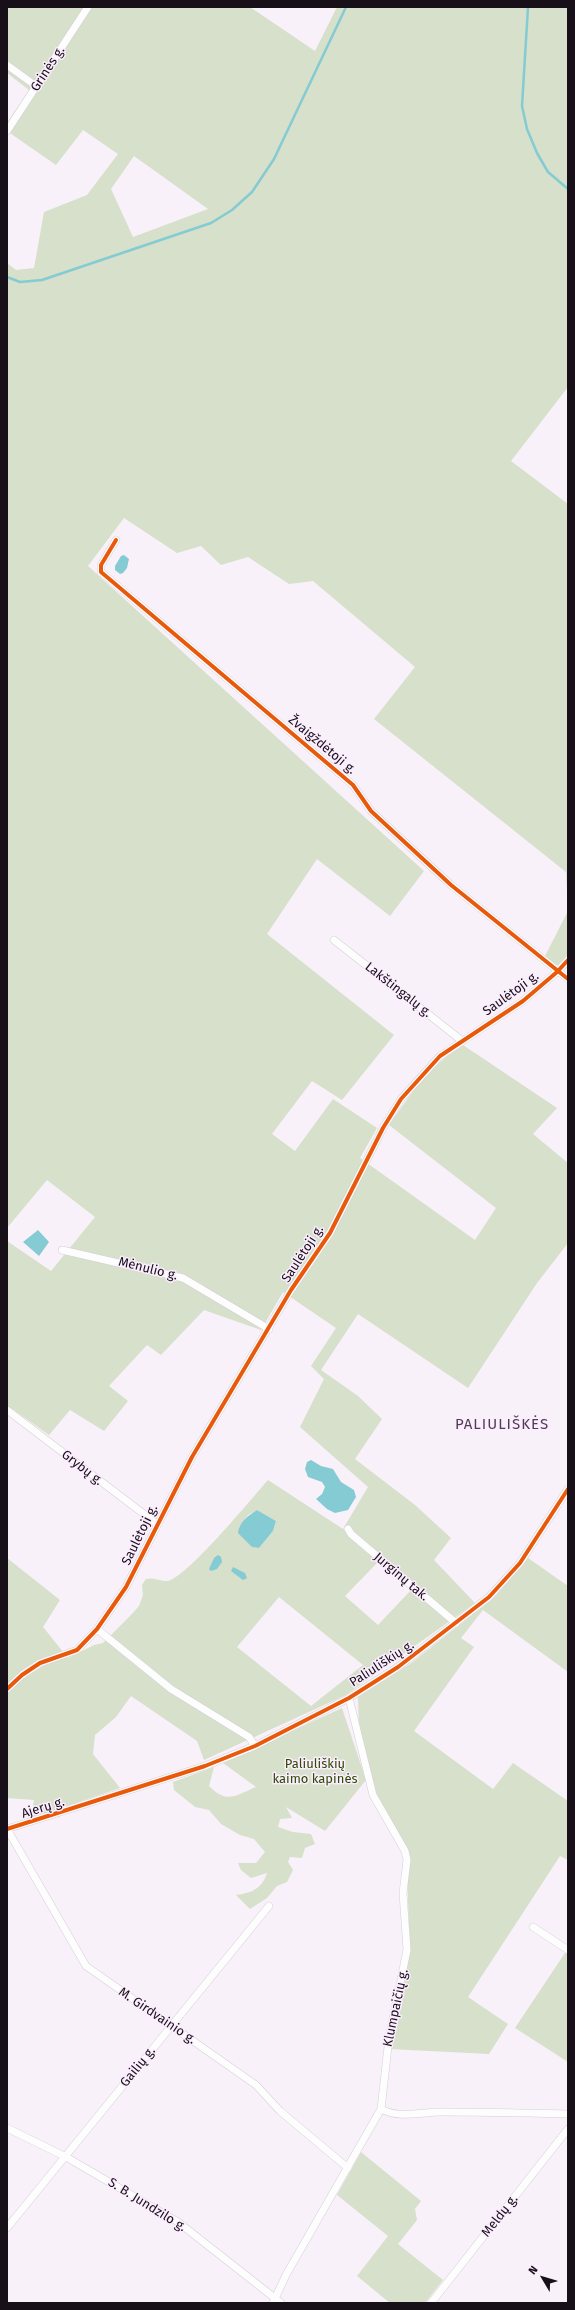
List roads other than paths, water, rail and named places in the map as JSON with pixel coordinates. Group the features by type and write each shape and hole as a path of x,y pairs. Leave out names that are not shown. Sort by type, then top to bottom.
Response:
{"street":[{"name":"Grinės g.","path":"7,131 88,7"},
{"path":"7,65 36,86"},
{"name":"Žvaigždėtoji g.","path":"116,540 101,565 101,572 353,785 371,811 451,885 495,919 557,972 568,979"},
{"name":"Lakštingalų g.","path":"334,940 461,1040"},
{"name":"Saulėtoji g.","path":"7,1689 22,1675 40,1663 77,1650 97,1629 126,1587 192,1457 291,1290 330,1233 383,1128 401,1099 425,1070 461,1040 511,1009 557,972 568,960"},
{"name":"Mėnulio g.","path":"62,1250 183,1278 269,1329"},
{"name":"Grybų g.","path":"7,1410 157,1524"},
{"name":"Paliuliškių g.","path":"154,1784 255,1746 348,1698 398,1667 490,1597 520,1563 568,1489"},
{"name":"Jurginų tak.","path":"348,1529 351,1534 456,1623"},
{"path":"97,1629 171,1689 249,1737 255,1746"},
{"name":"Klumpaičių g.","path":"277,2302 286,2275 381,2109 386,2055 407,1950 403,1892 407,1860 402,1844 373,1795 348,1698"},
{"name":"Ajerų g.","path":"7,1829 154,1784"},
{"name":"M. Girdvainio g.","path":"7,1829 86,1966 256,2085 280,2111 348,2168"},
{"name":"Gailių g.","path":"7,2228 269,1906"},
{"path":"534,1927 568,1950"},
{"path":"381,2109 389,2114 401,2115 439,2112 568,2114"},
{"name":"S. B. Jundzilo g.","path":"7,2128 66,2157 178,2222 277,2302"},
{"name":"Meldų g.","path":"431,2303 568,2129"}],"water":[{"path":"124,555 129,559 127,568 120,574 115,570 115,566 121,556"},
{"path":"38,1230 49,1242 39,1256 23,1242"},
{"path":"311,1460 321,1466 333,1469 341,1482 354,1490 356,1497 348,1510 335,1513 327,1509 316,1499 322,1494 325,1487 322,1482 308,1477 305,1469 307,1462"},
{"path":"257,1510 276,1521 273,1531 259,1548 252,1547 238,1533 242,1522"},
{"path":"218,1555 221,1557 222,1562 217,1569 211,1571 209,1569 214,1558"},
{"path":"233,1567 245,1573 247,1578 243,1580 231,1571"}],"waterway":[{"path":"7,277 20,282 42,280 211,223 232,210 252,192 274,159 346,7"},
{"path":"528,7 522,106 527,129 537,153 548,172 568,189"}],"district":[{"name":"PALIULIŠKĖS","path":"502,1425"}],"park label":[{"name":"Paliuliškių kaimo kapinės","path":"315,1772"}]}
